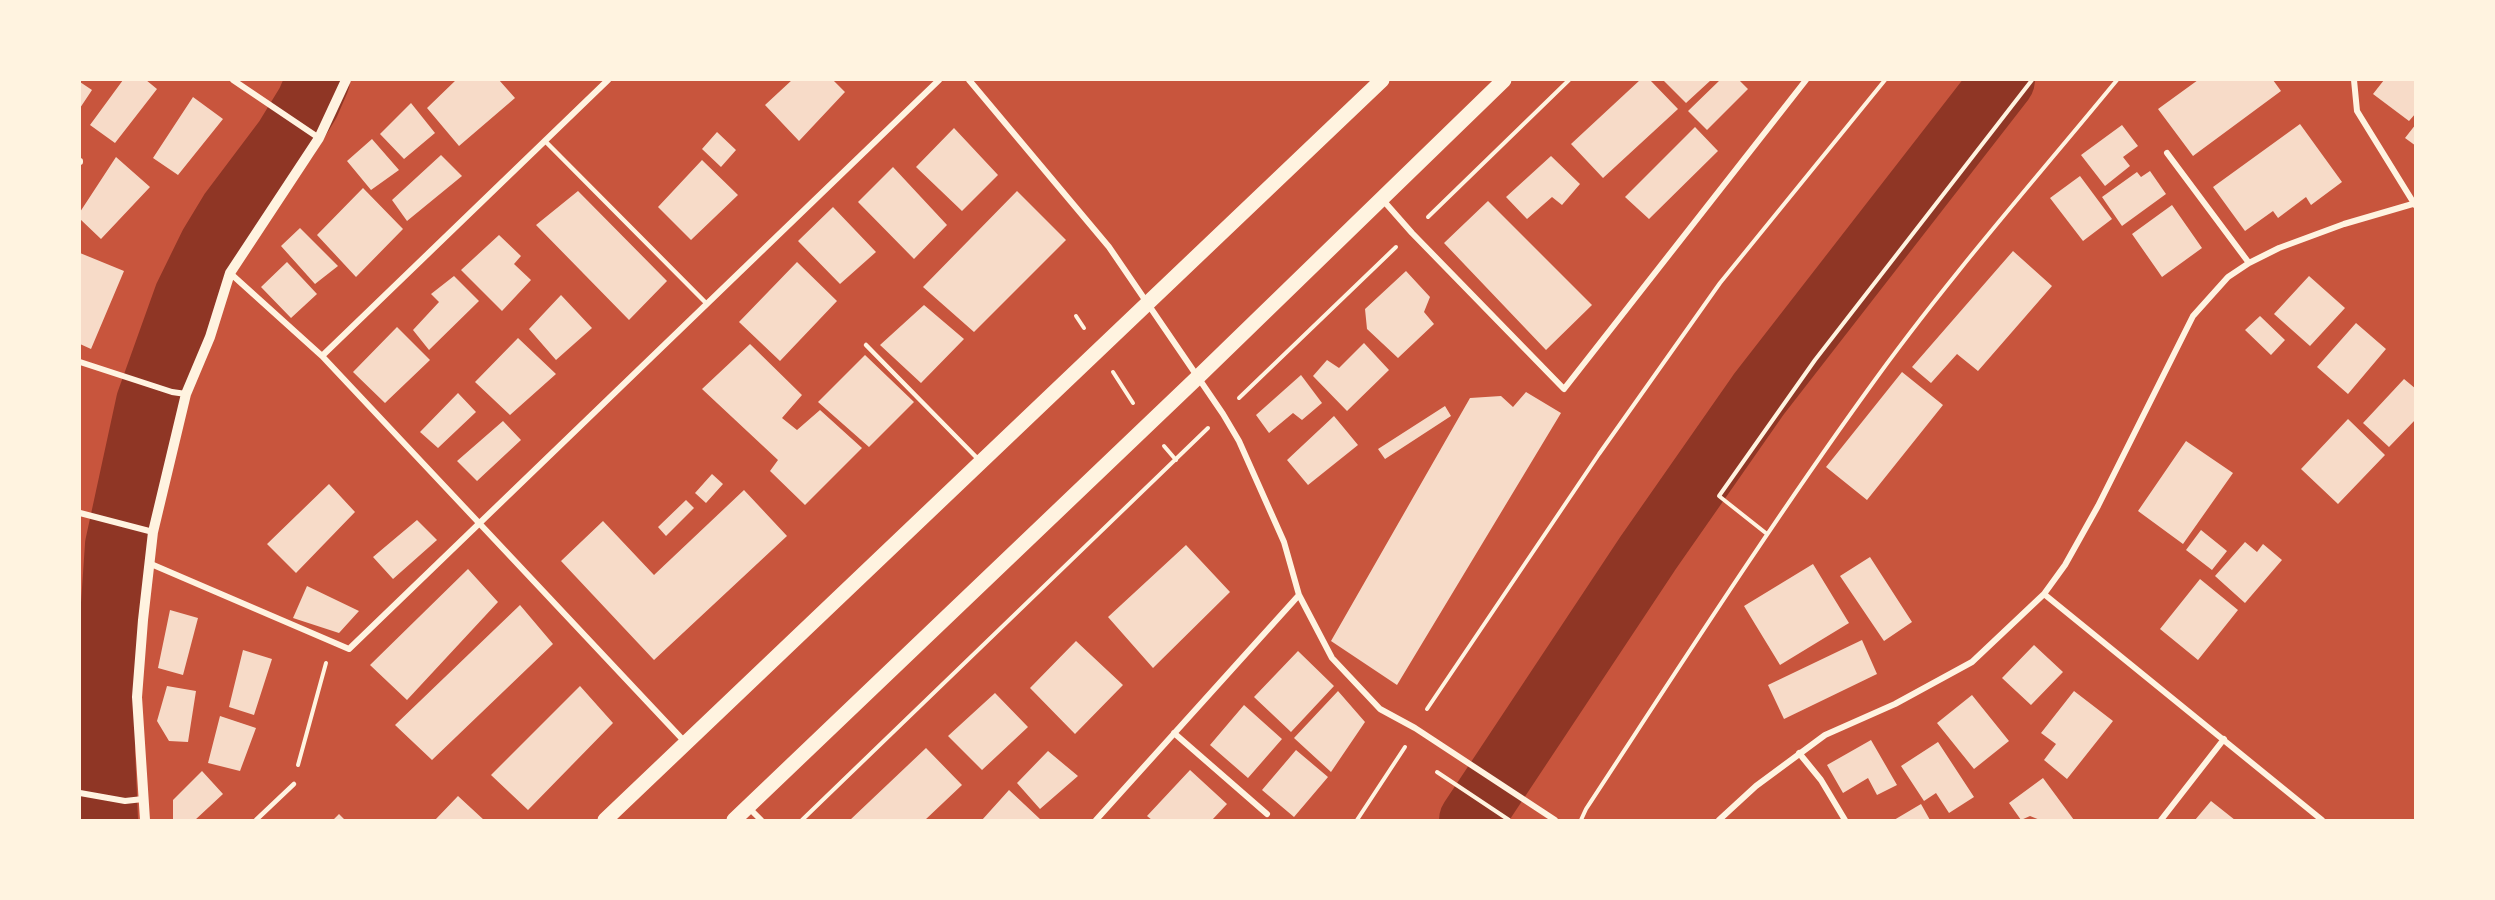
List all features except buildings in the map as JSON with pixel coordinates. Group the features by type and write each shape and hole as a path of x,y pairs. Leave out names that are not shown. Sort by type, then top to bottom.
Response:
{"main road":[{"path":"605,820 1382,80"},
{"path":"734,820 1199,376 1504,80"}],"street":[{"path":"233,80 319,138"},
{"path":"145,820 137,697 143,620 153,532 186,394 210,337 230,273 319,138 346,80"},
{"path":"322,356 608,80"},
{"path":"151,564 349,650 939,80"},
{"path":"969,80 1109,247 1147,306 1199,376 1223,414 1239,441 1284,542 1299,595 1332,657 1380,709 1425,734 1555,820"},
{"path":"1382,199 1412,233 1564,389 1806,80"},
{"path":"1719,820 1756,786 1825,735 1895,704 1972,662 2044,594 2065,565 2098,506 2193,316 2228,277 2279,248 2344,224 2415,204 2357,111 2354,80"},
{"path":"2167,153 2249,263"},
{"path":"230,273 322,356 686,742"},
{"path":"80,362 172,393 186,394"},
{"path":"80,513 98,520 153,532"},
{"path":"2044,594 2322,820"},
{"path":"1096,820 1299,595"},
{"path":"1174,733 1267,814"},
{"path":"2161,820 2224,739"},
{"path":"1799,753 1821,780 1845,820"},
{"path":"81,794 125,801 143,800"},
{"path":"748,807 761,820"}],"lane":[{"path":"544,141 707,304"},
{"path":"866,345 981,462"},
{"path":"256,820 294,784"}],"path":[{"path":"802,820 1569,80"},
{"path":"1357,820 1396,762 1415,728 1599,454 1720,283 1885,80"},
{"path":"1767,534 1719,496 1815,360 2032,80"},
{"path":"1582,820 1586,810 1767,534 1868,389 1961,268 2117,80"},
{"path":"1076,316 1148,425 1176,460"},
{"path":"294,784 332,642"},
{"path":"1434,770 1509,820"}],"waterway":[{"path":"106,820 103,751 117,545 148,402 186,296 211,245 231,212 286,139 308,103 318,80"},
{"path":"1471,820 1648,553 1759,394 2003,80"}]}
